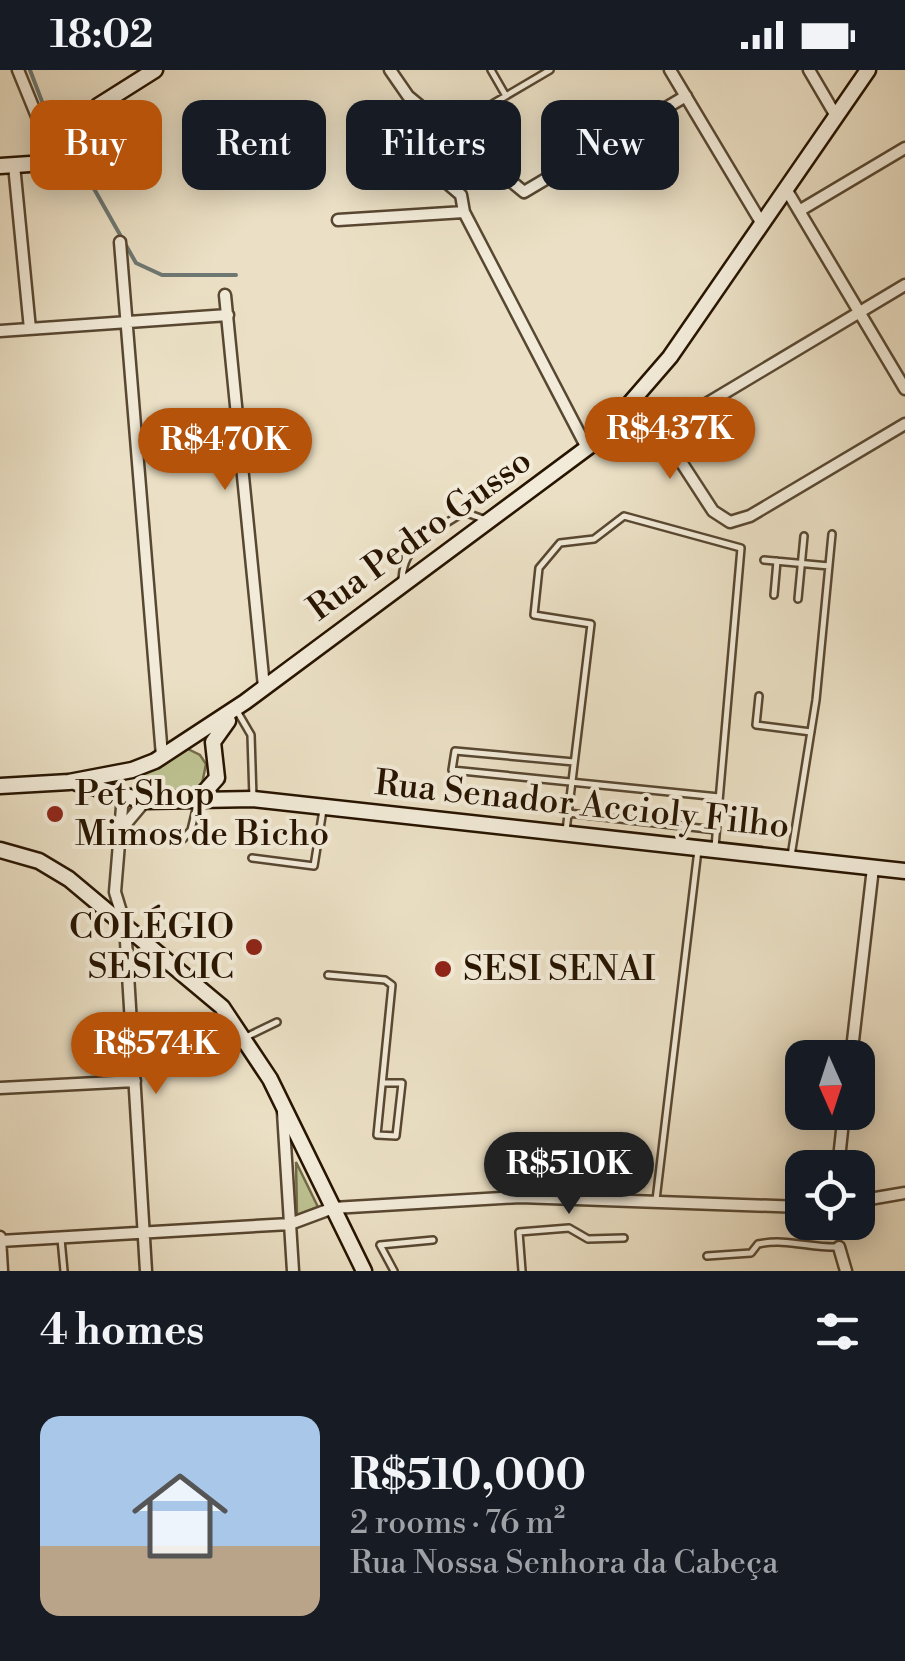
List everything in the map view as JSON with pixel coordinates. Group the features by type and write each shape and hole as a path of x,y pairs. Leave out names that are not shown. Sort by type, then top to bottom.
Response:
{"main road":[{"path":"104,100 155,70"},
{"name":"Rua Pedro Gusso","path":"0,786 70,782 124,772 162,756 241,706 588,448 632,405 868,70"},
{"name":"Rua Pedro Gusso","path":"214,753 214,736 241,706"},
{"path":"192,737 204,741 214,753 218,770 230,786 253,799"},
{"path":"199,798 214,785 218,770"},
{"path":"123,795 119,783 124,772"},
{"name":"Rua Pedro Gusso","path":"70,782 145,801 199,798"},
{"name":"Rua Senador Accioly Filho","path":"199,798 253,799 905,871"},
{"path":"0,850 55,869 222,1007 246,1037 282,1103 364,1271"}],"street":[{"path":"18,70 30,100"},
{"path":"390,70 408,96 524,192 686,96"},
{"path":"670,70 762,224"},
{"path":"809,70 836,116"},
{"path":"799,211 905,148"},
{"path":"7,166 30,329"},
{"path":"455,190 588,448"},
{"path":"786,190 905,388"},
{"path":"338,220 464,212"},
{"path":"120,242 162,756"},
{"path":"661,430 905,286"},
{"path":"225,294 264,687"},
{"path":"0,331 228,316"},
{"path":"632,405 661,430 713,511 730,522 744,520 905,424"},
{"path":"123,795 115,892 125,926 146,1271"},
{"path":"121,831 145,801"},
{"path":"853,1040 873,868"},
{"path":"0,1088 134,1081"},
{"path":"282,1103 292,1271"},
{"path":"875,1198 905,1194"},
{"path":"2,1271 0,1239 290,1224 333,1208 539,1197 785,1208"},
{"path":"839,1246 846,1271"}],"lane":[{"path":"491,70 506,96"},
{"path":"499,100 550,70"},
{"path":"402,586 405,556 414,545 464,512 489,521"},
{"path":"566,834 591,624 534,614 539,568 560,543 594,538 624,516 741,548 716,830 706,849 656,1200"},
{"path":"790,859 811,732 832,534"},
{"path":"798,599 804,536"},
{"path":"764,560 829,566"},
{"path":"774,595 776,561"},
{"path":"759,696 756,725 811,732"},
{"path":"241,706 253,746 253,799"},
{"path":"574,762 455,751 452,770 719,797"},
{"path":"121,831 182,839 190,830 199,798"},
{"path":"252,858 314,866 323,807"},
{"path":"568,813 716,830"},
{"path":"328,975 389,982 392,1004 377,1135 396,1136 402,1083 384,1083"},
{"path":"246,1037 276,1022"},
{"path":"522,1271 519,1232 569,1228 588,1239 624,1238"},
{"path":"60,1237 64,1271"},
{"path":"707,1256 751,1253 758,1244 786,1238 808,1248 839,1246"},
{"path":"394,1271 380,1245 433,1240"}],"path":[{"path":"837,1240 839,1246"}],"green space":[{"path":"186,748 200,755 206,764 201,789 136,792 136,775"},
{"path":"296,1162 318,1207 297,1215"}],"waterway":[{"path":"30,70 41,100"},
{"path":"95,190 136,263 162,275 236,275"}],"place":[{"name":"Pet Shop Mimos de Bicho","path":"55,814"},
{"name":"COLÉGIO SESI CIC","path":"254,947"},
{"name":"SESI SENAI","path":"443,969"}]}
